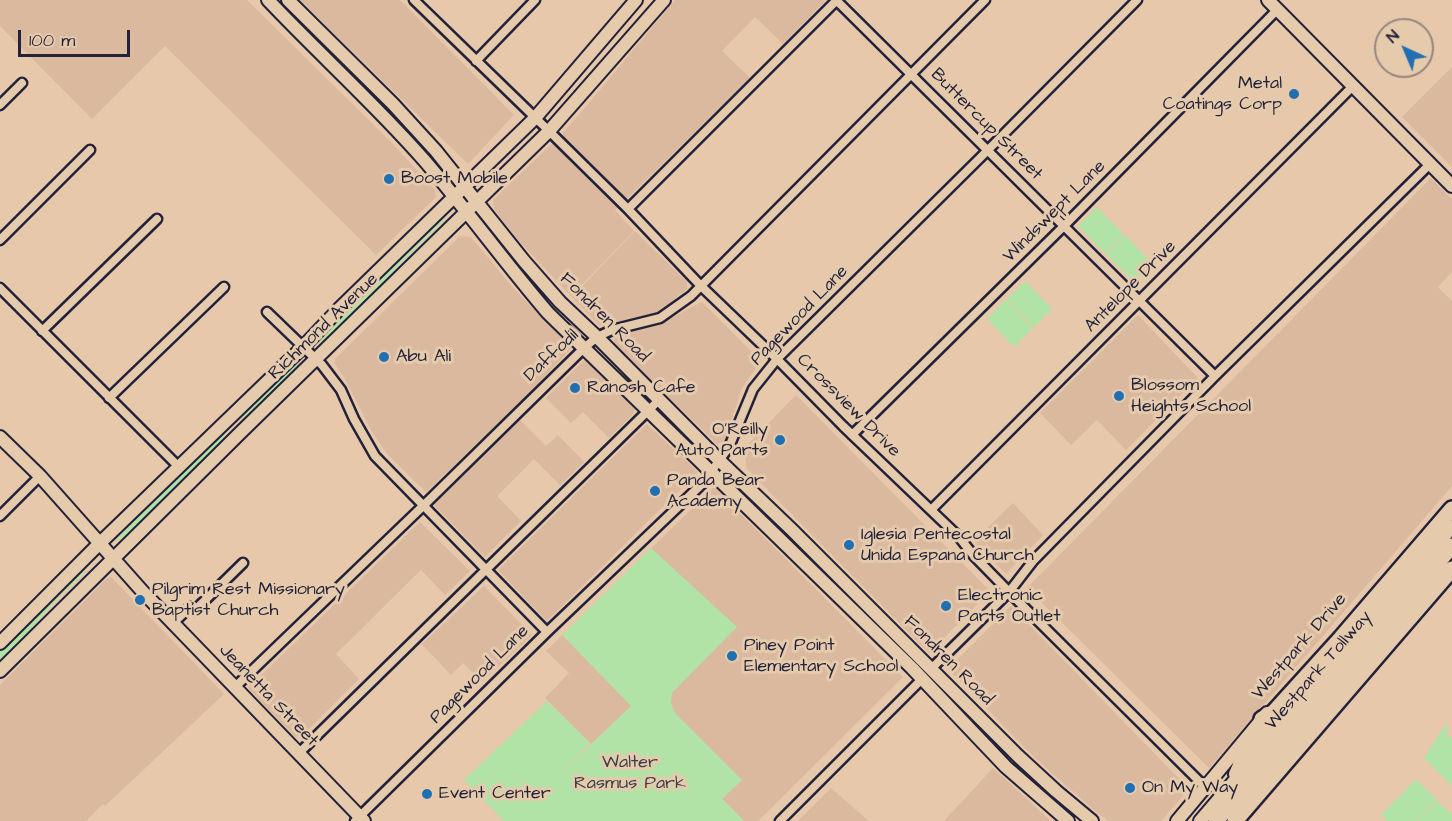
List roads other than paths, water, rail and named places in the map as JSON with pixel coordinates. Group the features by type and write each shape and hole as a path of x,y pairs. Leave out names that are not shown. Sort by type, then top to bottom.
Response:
{"highway":[{"path":"1268,714 1385,587 1452,509"},
{"path":"1356,640 1452,545"},
{"name":"Westpark Tollway","path":"1216,821 1452,545"},
{"name":"Westpark Tollway","path":"1235,821 1452,569"}],"main road":[{"name":"Fondren Road","path":"268,0 425,161 548,313 848,605 1006,766 1068,821"},
{"name":"Richmond Avenue","path":"0,643 535,118 636,0"},
{"name":"Richmond Avenue","path":"0,671 549,132 664,0"},
{"path":"1268,0 1452,186"},
{"name":"Fondren Road","path":"290,2 381,92 436,151 560,302 1018,756 1086,819"},
{"path":"282,15 290,2"},
{"path":"598,44 614,57"},
{"path":"370,103 381,92"},
{"name":"Jeanetta Street","path":"0,437 40,476 172,624 360,819"},
{"name":"Westpark Drive","path":"1177,821 1452,499"},
{"name":"Westpark Drive","path":"1200,821 1452,527"},
{"path":"781,540 792,530"},
{"path":"848,605 858,596"},
{"path":"876,634 919,666 931,669"},
{"path":"922,679 931,680 948,696 969,707"},
{"path":"1230,786 1244,754 1274,718 1268,714"},
{"path":"1006,766 1018,756"}],"street":[{"name":"Crossview Drive","path":"414,0 628,209 700,285 816,400 959,537 1009,592 1205,787"},
{"path":"476,61 535,0"},
{"path":"628,209 836,0"},
{"name":"Buttercup Street","path":"836,0 1215,376"},
{"name":"Daffodil","path":"234,688 584,348 597,337 612,330 660,318 691,296 985,0"},
{"name":"Pagewood Lane","path":"360,819 547,632 703,483 729,447 753,390 777,359 1137,0"},
{"name":"Windswept Lane","path":"852,435 1064,226 1277,10"},
{"path":"0,105 22,83"},
{"name":"Antelope Drive","path":"931,510 1353,86"},
{"path":"0,240 90,150"},
{"path":"931,669 1009,592 1033,561 1215,376 1430,164"},
{"path":"42,331 157,219"},
{"path":"109,398 224,287"},
{"path":"0,288 179,467"},
{"path":"267,312 316,359 341,390 375,456 547,632"},
{"path":"298,754 659,400"},
{"path":"0,516 40,476"},
{"path":"172,624 190,607 194,611 243,563"},
{"path":"780,821 922,679"}],"place":[{"name":"Metal Coatings Corp","path":"1294,94"},
{"name":"Boost Mobile","path":"389,179"},
{"name":"Abu Ali","path":"384,357"},
{"name":"Ranosh Cafe","path":"575,388"},
{"name":"Blossom Heights School","path":"1119,396"},
{"name":"O'Reilly Auto Parts","path":"780,440"},
{"name":"Panda Bear Academy","path":"655,491"},
{"name":"Iglesia Pentecostal Unida Espana Church","path":"849,545"},
{"name":"Pilgrim Rest Missionary Baptist Church","path":"140,600"},
{"name":"Electronic Parts Outlet","path":"946,606"},
{"name":"Piney Point Elementary School","path":"732,656"},
{"name":"On My Way","path":"1130,788"},
{"name":"Event Center","path":"427,794"}],"park label":[{"name":"Walter Rasmus Park","path":"630,774"}]}
